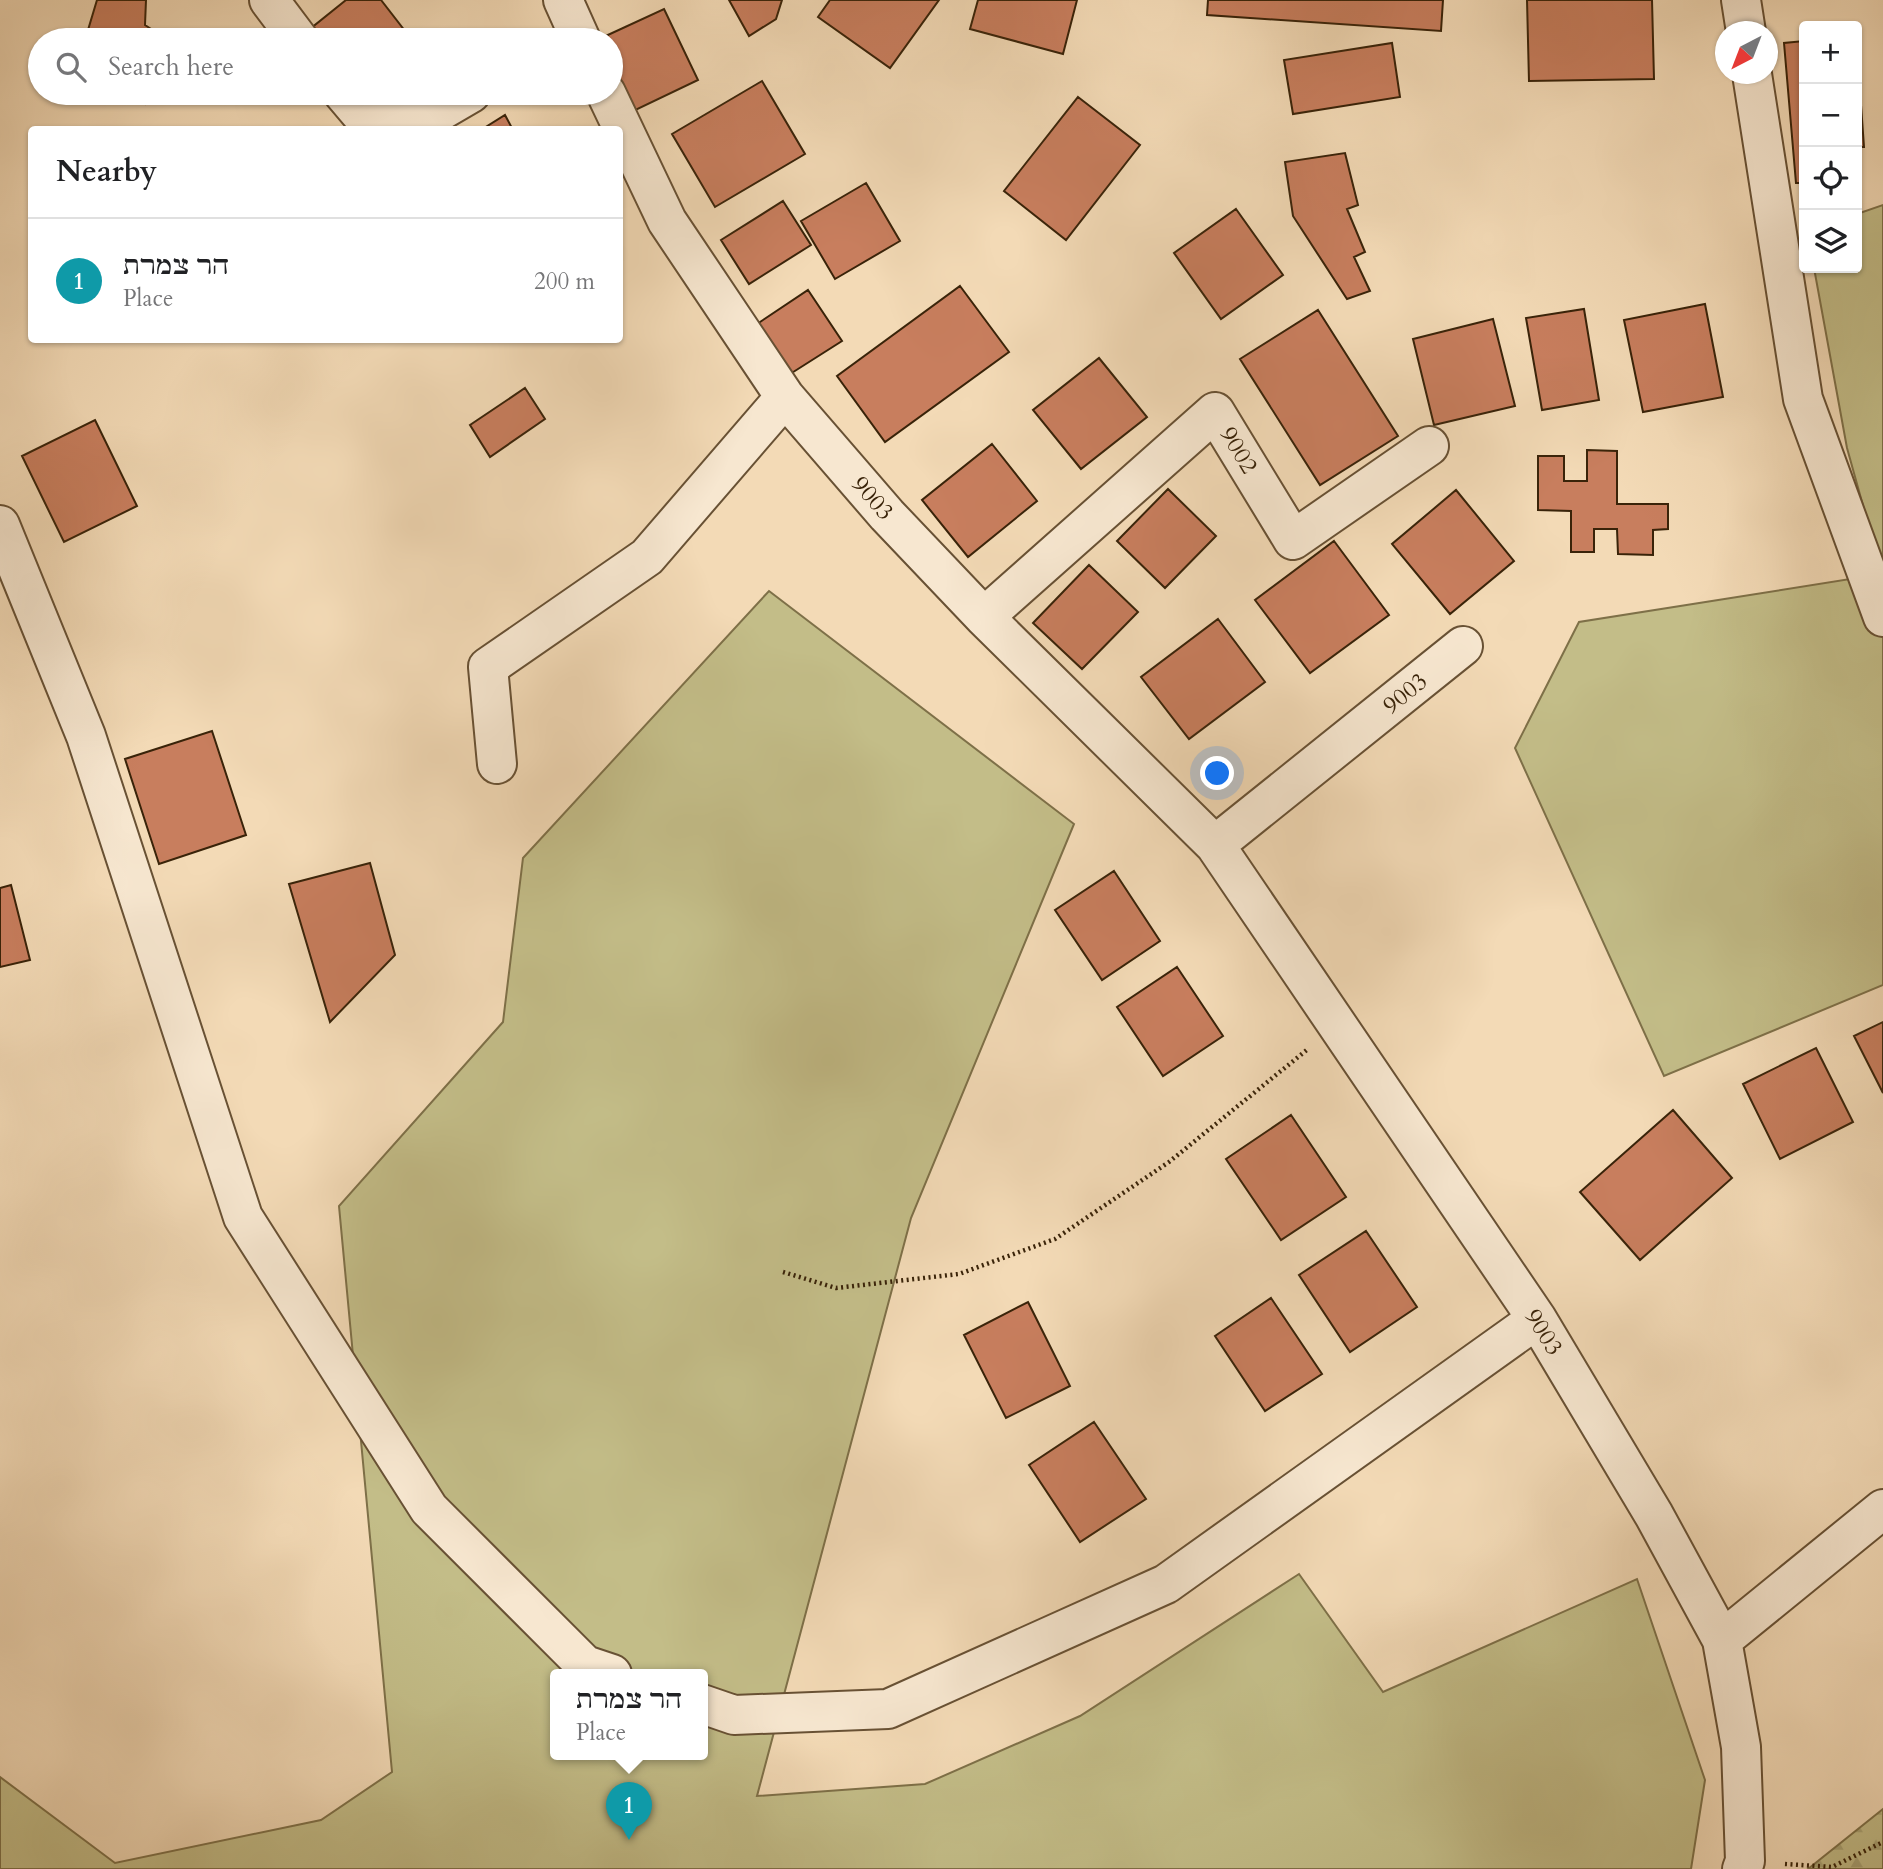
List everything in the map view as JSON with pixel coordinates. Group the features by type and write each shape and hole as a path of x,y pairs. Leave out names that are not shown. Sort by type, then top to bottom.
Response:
{"street":[{"path":"269,0 290,28"},
{"path":"1741,0 1744,21"},
{"path":"1754,84 1803,399 1883,617"},
{"path":"354,105 365,118 394,120 435,114 450,105"},
{"name":"9003","path":"612,105 622,126"},
{"name":"9003","path":"623,129 667,222 785,397 887,515 984,617 1215,845 1537,1319 1654,1516 1722,1640 1741,1747 1743,1865"},
{"path":"497,764 488,667 647,557 785,397"},
{"name":"9002","path":"984,617 1215,412 1293,540 1429,446"},
{"path":"0,525 86,736 243,1217 429,1509 585,1665 597,1669"},
{"name":"9003","path":"1215,845 1463,646"},
{"path":"708,1706 734,1715 887,1709 1166,1584 1537,1319"},
{"path":"1722,1640 1883,1509"}],"path":[{"path":"783,1272 836,1288 959,1274 1055,1239 1169,1162 1338,1024"},
{"path":"1743,1865 1832,1867 1883,1842"}],"green space":[{"path":"1883,205 1883,985 1664,1076 1515,748 1579,622 1882,574 1847,448 1815,273 1862,273 1862,212"},
{"path":"769,591 1074,824 911,1218 757,1796 925,1784 1080,1716 1299,1574 1383,1692 1637,1579 1705,1780 1691,1869 0,1869 0,1777 115,1863 321,1820 392,1772 339,1206 503,1022 523,858"},
{"path":"1883,1809 1883,1869 1808,1869"}],"building":[{"path":"97,0 146,0 145,25 150,28 89,28"},
{"path":"346,0 381,0 403,28 311,28"},
{"path":"729,0 782,0 776,19 749,36"},
{"path":"830,0 939,0 890,68 818,17"},
{"path":"978,0 1077,0 1063,54 970,29"},
{"path":"1208,0 1443,0 1441,31 1207,15"},
{"path":"1527,0 1652,0 1654,79 1529,81"},
{"path":"664,9 698,80 625,115 620,105 623,105 623,28"},
{"path":"1799,42 1799,183 1796,183 1784,43"},
{"path":"1392,43 1400,97 1293,114 1284,60"},
{"path":"762,81 805,154 715,207 672,134"},
{"path":"1078,97 1140,145 1066,240 1004,191"},
{"path":"505,115 511,126 487,126"},
{"path":"1345,153 1358,205 1347,209 1365,252 1354,257 1370,291 1347,299 1293,216 1285,162"},
{"path":"866,183 900,241 835,279 801,221"},
{"path":"783,201 811,245 749,284 721,240"},
{"path":"1236,209 1283,275 1221,319 1174,253"},
{"path":"960,286 1009,352 885,442 837,376"},
{"path":"808,290 842,341 787,376 754,326"},
{"path":"1705,304 1723,397 1643,412 1624,320"},
{"path":"1584,309 1599,400 1542,410 1526,318"},
{"path":"1318,310 1398,436 1320,485 1240,359"},
{"path":"1493,319 1515,406 1434,425 1413,339"},
{"path":"1099,358 1147,417 1081,469 1033,410"},
{"path":"525,388 545,419 490,457 470,425"},
{"path":"95,420 137,506 64,542 22,456"},
{"path":"992,444 1037,501 968,557 922,500"},
{"path":"1587,450 1617,451 1617,504 1668,504 1668,529 1653,530 1653,555 1618,554 1617,529 1594,529 1594,552 1571,552 1571,511 1538,510 1538,456 1564,456 1564,481 1587,481"},
{"path":"1168,489 1216,536 1165,588 1117,541"},
{"path":"1456,490 1514,561 1450,614 1392,544"},
{"path":"1334,541 1389,615 1310,673 1255,600"},
{"path":"1089,565 1138,612 1082,669 1033,623"},
{"path":"1218,619 1265,682 1189,739 1141,677"},
{"path":"212,731 246,835 159,864 125,759"},
{"path":"370,863 395,955 330,1022 289,884"},
{"path":"1114,871 1160,941 1102,980 1055,910"},
{"path":"11,885 30,960 0,967 0,888"},
{"path":"1177,967 1223,1036 1163,1076 1117,1007"},
{"path":"1883,1022 1883,1093 1854,1036"},
{"path":"1816,1048 1853,1122 1780,1159 1743,1084"},
{"path":"1673,1110 1732,1178 1640,1260 1580,1192"},
{"path":"1291,1115 1346,1197 1281,1240 1226,1159"},
{"path":"1366,1231 1417,1307 1350,1352 1299,1275"},
{"path":"1271,1298 1322,1374 1265,1411 1215,1336"},
{"path":"1028,1302 1070,1386 1006,1418 964,1335"},
{"path":"1094,1422 1146,1499 1080,1542 1029,1465"}],"place":[{"name":"הר צמרת","path":"629,1840"}]}
